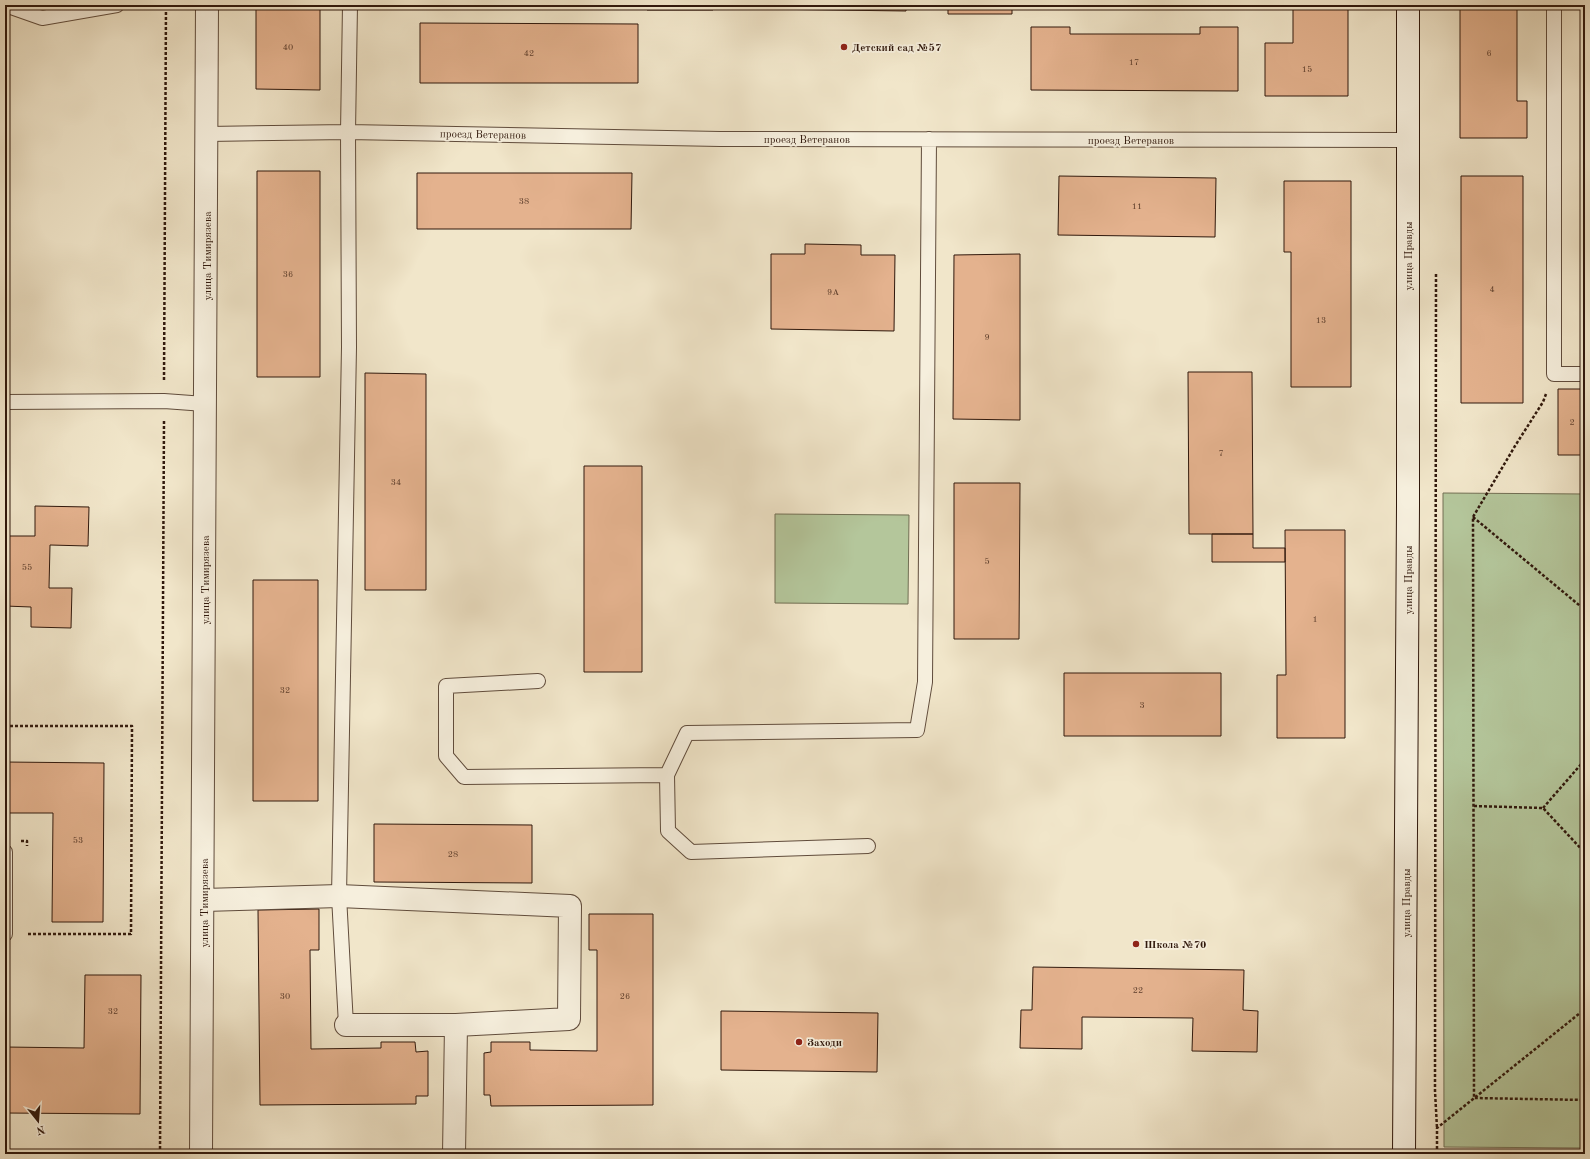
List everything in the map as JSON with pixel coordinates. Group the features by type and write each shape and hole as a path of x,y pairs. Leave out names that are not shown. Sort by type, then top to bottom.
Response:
{"street":[{"name":"улица Тимирязева","path":"201,1154 204,900 205,404 208,134 207,5"},
{"name":"улица Правды","path":"1404,1154 1408,514 1408,5"},
{"path":"204,900 339,896 570,906 568,1019 456,1025 346,1026"},
{"path":"454,1154 456,1025"}],"lane":[{"path":"5,5 42,18 117,5"},
{"path":"346,1026 339,896 348,346 348,132 350,5"},
{"path":"1554,5 1554,374 1585,374"},
{"name":"проезд Ветеранов","path":"208,134 348,132 720,139 1407,140"},
{"path":"868,846 691,852 668,831 667,775 687,733 917,730 925,682 929,139"},
{"path":"5,402 164,400 205,404"},
{"path":"538,681 446,686 446,756 464,777 667,775"},
{"path":"5,852 5,934"}],"path":[{"path":"160,1154 166,5"},
{"path":"1436,274 1435,1091 1437,1154"},
{"path":"1474,1098 1473,517 1543,402 1554,374"},
{"path":"1473,517 1585,610"},
{"path":"5,726 132,726 131,934 5,934"},
{"path":"1543,808 1583,762"},
{"path":"1474,806 1543,808 1585,852"},
{"path":"1437,1128 1585,1009"},
{"path":"1474,1098 1585,1100"},
{"path":"946,1154 1140,1152 1260,1154"}],"green space":[{"path":"1443,493 1585,494 1585,1148 1444,1147"},
{"path":"775,514 909,515 908,604 775,603"}],"building":[{"path":"42,5 80,5 71,10 68,6 42,18"},
{"path":"256,5 320,5 320,90 256,89"},
{"path":"647,5 713,5 713,10 647,10"},
{"path":"760,5 906,5 906,11 759,9"},
{"path":"948,5 1012,5 1012,14 948,14"},
{"path":"1293,5 1348,5 1348,96 1265,96 1265,43 1293,43"},
{"path":"1460,5 1517,5 1517,101 1527,101 1527,138 1460,138"},
{"path":"420,23 638,24 638,83 420,83"},
{"path":"1031,27 1070,27 1070,34 1200,34 1200,27 1238,27 1238,91 1031,90"},
{"path":"257,171 320,171 320,377 257,377"},
{"path":"417,173 632,173 631,229 417,229"},
{"path":"1059,176 1216,178 1215,237 1058,235"},
{"path":"1461,176 1523,176 1523,403 1461,403"},
{"path":"1284,181 1351,181 1351,387 1291,387 1291,252 1284,252"},
{"path":"805,244 861,245 861,255 895,255 894,331 771,329 771,254 805,254"},
{"path":"1020,254 1020,420 953,419 954,255"},
{"path":"1188,372 1252,372 1253,534 1189,534"},
{"path":"365,373 426,374 426,590 365,590"},
{"path":"1558,389 1585,389 1585,455 1558,455"},
{"path":"584,466 642,466 642,672 584,672"},
{"path":"954,483 1020,483 1019,639 954,639"},
{"path":"35,506 89,507 88,546 50,545 49,588 72,588 71,628 31,627 31,607 5,606 5,536 35,536"},
{"path":"1285,530 1345,530 1345,738 1277,738 1277,675 1286,675"},
{"path":"1212,534 1253,534 1253,548 1285,548 1285,562 1212,562"},
{"path":"253,580 318,580 318,801 253,801"},
{"path":"1064,673 1221,673 1221,736 1064,736"},
{"path":"5,762 104,763 103,922 52,922 53,813 5,813"},
{"path":"374,824 532,825 532,883 374,882"},
{"path":"319,909 319,950 310,950 311,1049 381,1048 381,1042 415,1042 416,1052 428,1051 428,1096 416,1096 416,1104 260,1105 258,910"},
{"path":"589,914 653,914 653,1105 491,1106 490,1095 484,1095 484,1053 491,1052 491,1042 530,1042 530,1050 597,1051 597,950 589,950"},
{"path":"1033,967 1244,970 1243,1010 1258,1011 1257,1052 1192,1051 1193,1018 1082,1017 1082,1049 1020,1048 1021,1010 1032,1010"},
{"path":"85,975 141,975 140,1114 5,1113 5,1047 84,1048"},
{"name":"Заходи","path":"721,1011 878,1013 877,1072 721,1070"}],"place":[{"name":"Детский сад №57","path":"844,47"},
{"name":"Школа №70","path":"1136,944"},
{"name":"Заходи","path":"799,1042"}]}
